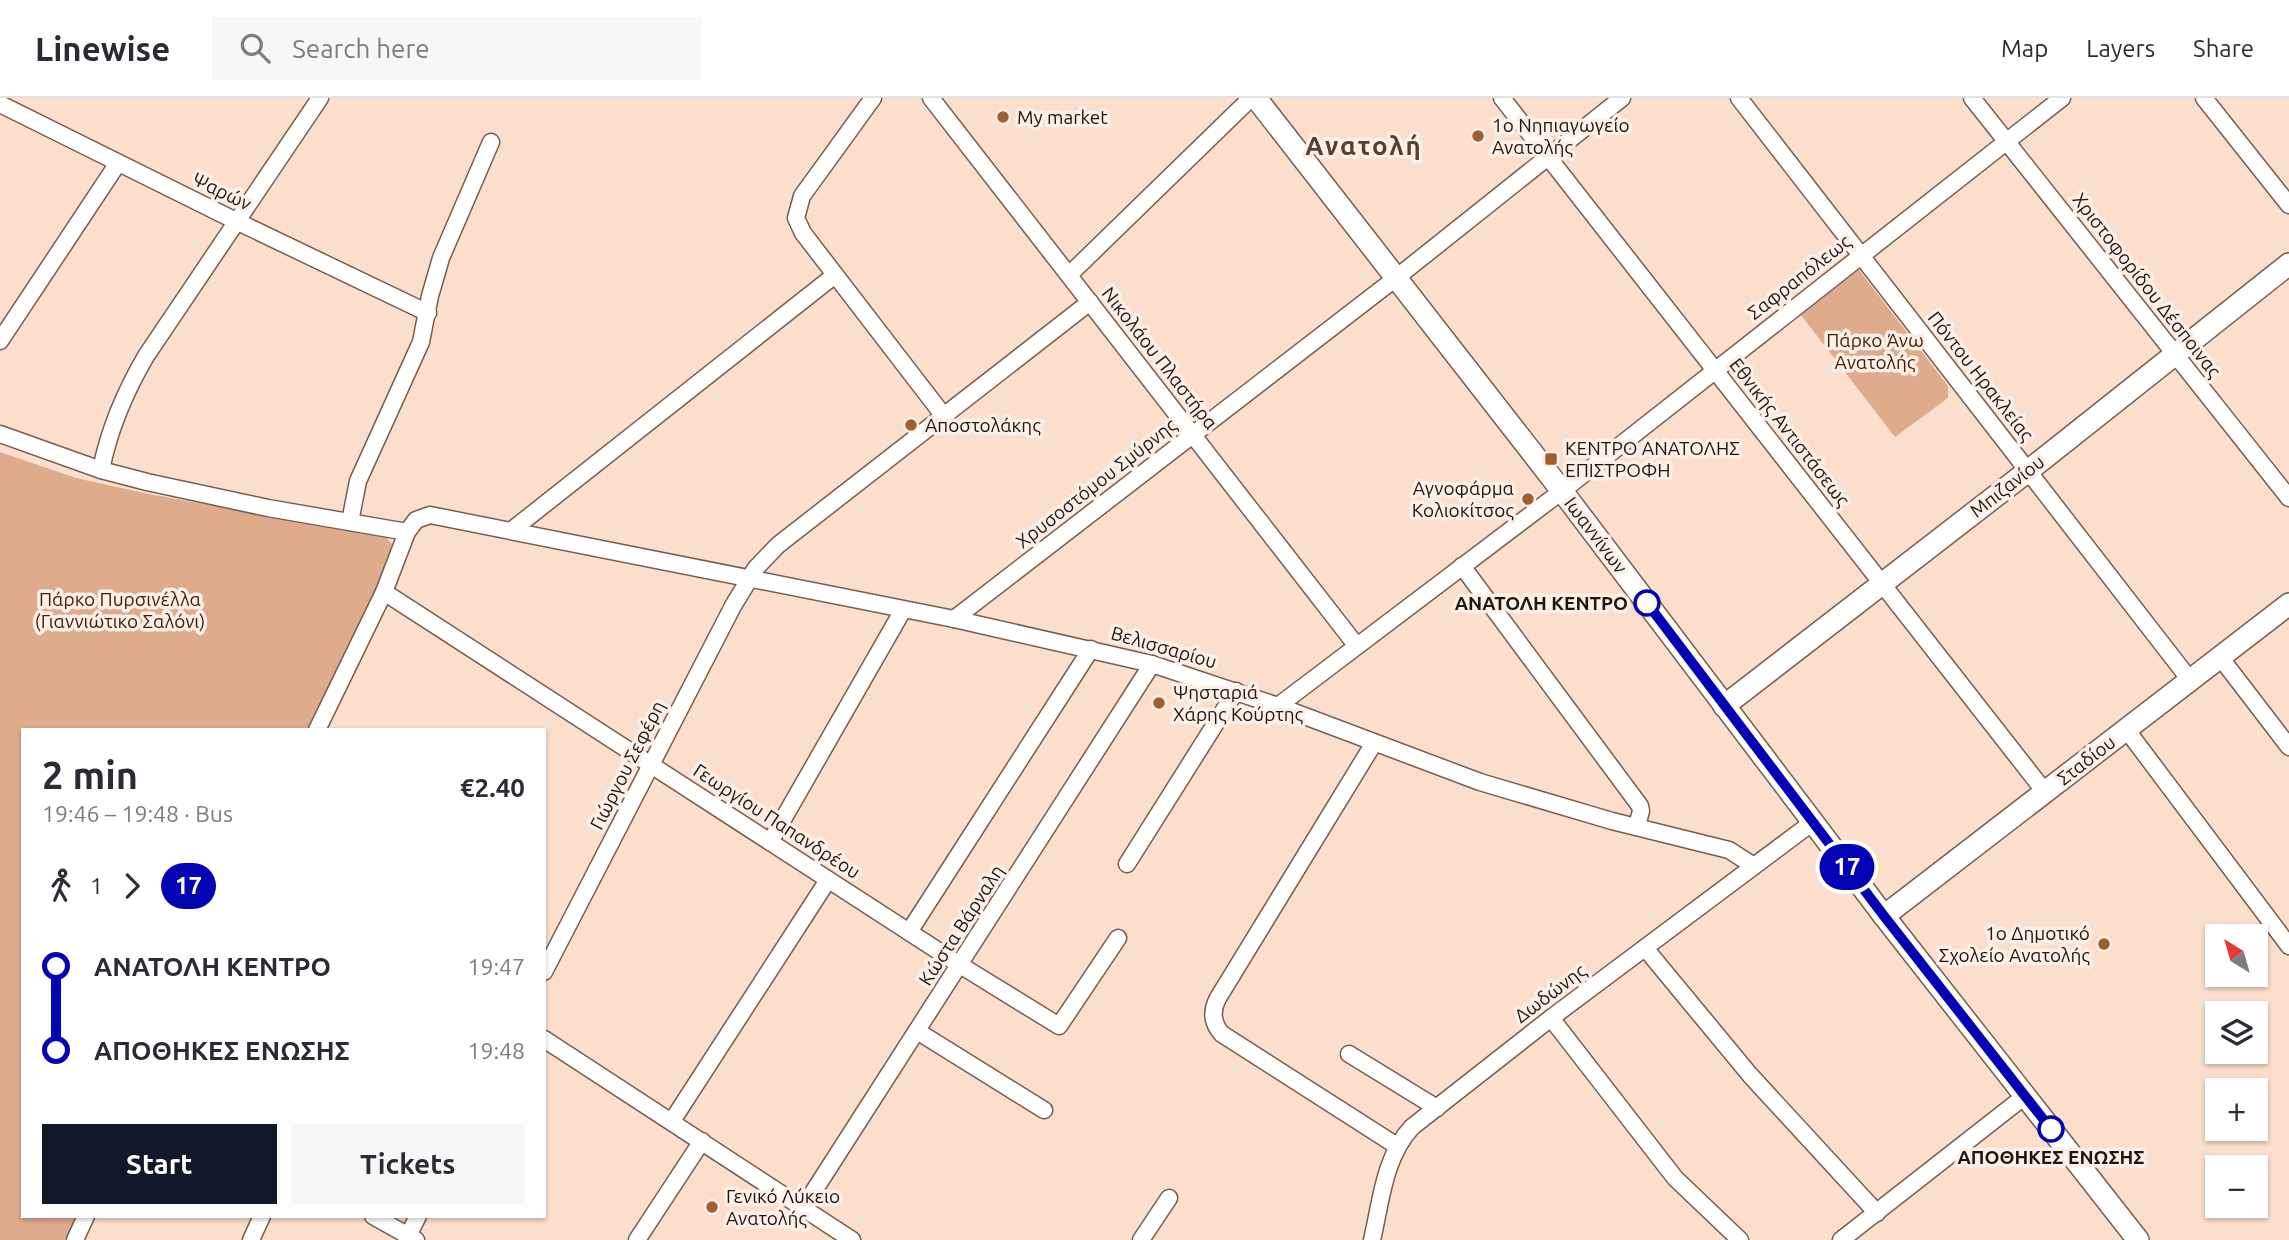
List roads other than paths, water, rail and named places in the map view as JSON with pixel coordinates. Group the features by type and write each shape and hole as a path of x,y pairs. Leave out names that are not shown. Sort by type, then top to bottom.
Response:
{"main road":[{"name":"Ιωαννίνων","path":"1256,98 1562,491 1884,916 2138,1240"},
{"name":"Μπιζανίου","path":"1724,706 2028,471 2289,264"},
{"name":"Σταδίου","path":"1884,916 2289,604"}],"street":[{"path":"101,470 117,414 133,378 320,98"},
{"path":"873,98 802,196 796,209 799,228 943,415"},
{"name":"Νικολάου Πλαστήρα","path":"931,98 1356,645"},
{"path":"1069,275 1251,98"},
{"name":"Εθνικής Αντιστάσεως","path":"1502,98 2045,792"},
{"name":"Χρυσοστόμου Σμύρνης","path":"954,619 1396,278 1622,98"},
{"name":"Πόντου Ηρακλείας","path":"1739,98 2190,680"},
{"name":"Χριστοφορίδου Δέσποινας","path":"1972,98 2289,498"},
{"name":"Σαφραπόλεως","path":"1278,706 1562,491 2062,98"},
{"path":"2204,98 2289,205"},
{"name":"Ψαρών","path":"0,104 428,313"},
{"path":"350,522 358,481 421,342 434,278 441,258 491,142"},
{"path":"0,341 118,163"},
{"path":"512,530 835,275"},
{"name":"Γιώργου Σεφέρη","path":"546,968 748,579 778,545 1090,302"},
{"path":"0,435 101,470 268,508 407,532 384,592 318,728"},
{"name":"Βελισσαρίου","path":"407,532 415,520 430,515 954,619 1152,664 1278,706 1480,782 1612,821 1729,850 1754,866"},
{"path":"1462,566 1640,806 1637,826"},
{"name":"Γεωργίου Παπανδρέου","path":"384,592 960,965 1059,1026 1118,938"},
{"path":"770,842 903,610"},
{"path":"909,932 1091,649"},
{"path":"2220,657 2289,747"},
{"name":"Κώστα Βάρναλη","path":"803,1208 1152,664"},
{"path":"1127,863 1236,691"},
{"path":"2126,729 2289,946"},
{"path":"1374,743 1218,998 1213,1012 1214,1021 1222,1034 1397,1146"},
{"name":"Δωδώνης","path":"1372,1240 1397,1146 1412,1127 1551,1018 1813,822"},
{"path":"672,1121 828,880"},
{"path":"1645,948 1736,1059 1877,1213"},
{"path":"1551,1018 1675,1178 1740,1240"},
{"path":"917,1031 1044,1110"},
{"path":"546,1039 852,1240"},
{"path":"1349,1054 1437,1108"},
{"path":"1841,1240 2025,1096"},
{"path":"637,1240 702,1141"},
{"path":"1141,1240 1169,1198"},
{"path":"75,1240 85,1218"},
{"path":"251,1240 261,1218"},
{"path":"376,1218 410,1239 417,1218"}],"place":[{"name":"My market","path":"1003,117"},
{"name":"1ο Νηπιαγωγείο Ανατολής","path":"1478,136"},
{"name":"Αποστολάκης","path":"911,425"},
{"name":"ΚΕΝΤΡΟ ΑΝΑΤΟΛΗΣ ΕΠΙΣΤΡΟΦΗ","path":"1551,459"},
{"name":"Αγνοφάρμα Κολιοκίτσος","path":"1528,499"},
{"name":"ΑΝΑΤΟΛΗ ΚΕΝΤΡΟ","path":"1647,603"},
{"name":"Ψησταριά Χάρης Κούρτης","path":"1159,703"},
{"name":"1ο Δημοτικό Σχολείο Ανατολής","path":"2104,944"},
{"name":"ΑΠΟΘΗΚΕΣ ΕΝΩΣΗΣ","path":"2051,1129"},
{"name":"Γενικό Λύκειο Ανατολής","path":"712,1207"}],"district":[{"name":"Ανατολή","path":"1364,146"}],"park label":[{"name":"Πάρκο Άνω Ανατολής","path":"1875,351"},
{"name":"Πάρκο Πυρσινέλλα (Γιαννιώτικο Σαλόνι)","path":"120,610"}]}
